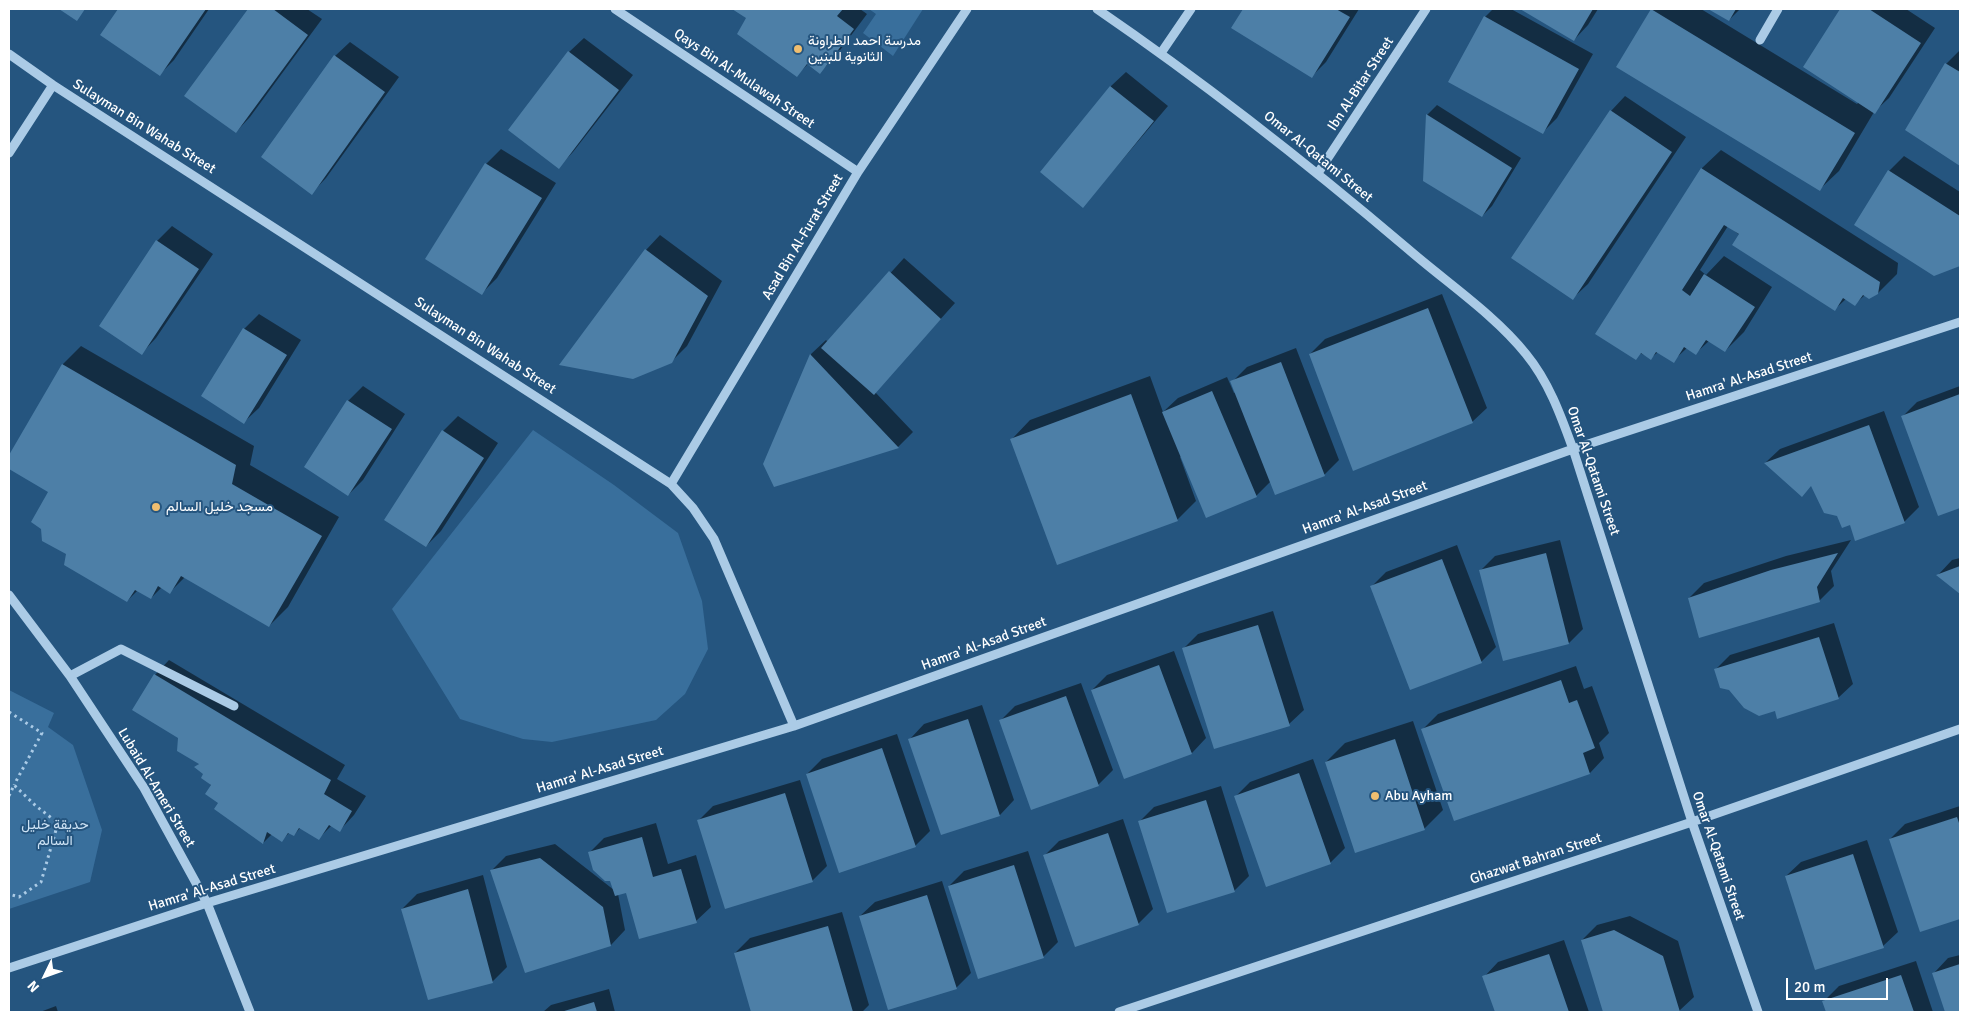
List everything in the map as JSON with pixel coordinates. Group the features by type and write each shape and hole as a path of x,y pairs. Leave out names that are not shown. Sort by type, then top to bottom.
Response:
{"street":[{"name":"Qays Bin Al-Mulawah Street","path":"615,9 858,172"},
{"name":"Asad Bin Al-Furat Street","path":"671,484 858,172 967,9"},
{"name":"Omar Al-Qatami Street","path":"1097,9 1161,53 1318,173 1492,320 1526,354 1556,404 1573,449 1692,822 1758,1012"},
{"path":"1161,53 1191,9"},
{"name":"Ibn Al-Bitar Street","path":"1318,173 1426,9"},
{"path":"1760,40 1778,9"},
{"name":"Sulayman Bin Wahab Street","path":"9,54 53,85 671,484 693,508 714,539 794,726"},
{"name":"Sulayman Bin Wahab Street","path":"9,153 53,85"},
{"name":"Hamra' Al-Asad Street","path":"9,968 207,903 794,726 1573,449 1960,322"},
{"name":"Lubaid Al-Ameri Street","path":"9,595 70,676 144,788 207,903 250,1012"},
{"path":"70,676 122,649 234,706"},
{"name":"Ghazwat Bahran Street","path":"1119,1012 1692,822 1960,730"}],"path":[{"path":"9,712 42,733 9,796"},
{"path":"9,894 19,897 41,882 58,823 36,806 14,785"}],"green space":[{"path":"869,9 923,9 893,56 863,33 876,14"},
{"path":"533,430 614,485 678,533 702,601 708,649 685,694 656,720 552,742 523,739 460,719 392,609"},
{"name":"حديقة خليل السالم","path":"9,690 54,713 48,727 73,745 102,830 90,882 9,909"}],"building":[{"path":"59,9 85,9 77,21"},
{"path":"118,9 206,9 160,76 100,35"},
{"path":"248,9 273,9 308,35 236,133 184,96"},
{"name":"مدرسة احمد الطراونة الثانوية للبنين","path":"732,9 843,9 837,16 854,29 820,74 807,64 797,77 737,34 746,18"},
{"path":"1243,9 1336,9 1350,17 1312,78 1231,28"},
{"path":"1520,9 1593,9 1574,41"},
{"path":"1651,9 1855,133 1820,191 1616,67"},
{"path":"1708,9 1736,9 1729,21"},
{"path":"1840,9 1869,9 1921,43 1875,114 1803,67"},
{"path":"1484,16 1579,69 1543,134 1448,82"},
{"path":"568,51 619,90 559,169 508,130"},
{"path":"334,55 385,92 312,195 261,157"},
{"path":"1945,63 1960,72 1960,166 1905,130"},
{"path":"1110,86 1154,121 1083,208 1040,172"},
{"path":"1610,110 1672,152 1573,300 1511,258"},
{"path":"1426,114 1512,168 1482,217 1423,181"},
{"path":"485,163 542,198 482,295 425,259"},
{"path":"1701,168 1880,282 1878,294 1869,299 1863,295 1855,306 1843,298 1835,311 1732,245 1739,234 1724,225 1682,290 1690,296 1704,274 1755,307 1725,352 1706,340 1696,355 1684,347 1674,363 1656,352 1651,360 1641,353 1636,360 1595,334"},
{"path":"1888,170 1960,216 1960,266 1934,276 1854,225"},
{"path":"156,240 199,269 142,355 99,326"},
{"path":"645,249 708,296 672,363 633,379 559,365"},
{"path":"889,271 941,319 874,395 821,348"},
{"path":"1428,308 1473,423 1353,471 1309,354"},
{"path":"243,328 287,355 244,424 201,396"},
{"path":"810,354 899,448 774,487 763,464"},
{"path":"1281,362 1325,476 1275,495 1230,381"},
{"name":"مسجد خليل السالم","path":"62,364 236,465 232,484 322,536 269,627 181,576 170,594 158,586 151,599 135,590 127,602 64,565 66,554 42,541 41,529 31,522 48,492 9,469 9,455"},
{"path":"1212,391 1257,497 1206,518 1162,412"},
{"path":"1131,394 1178,521 1057,565 1010,439"},
{"path":"1960,394 1960,508 1938,516 1901,416"},
{"path":"347,400 392,429 348,496 304,467"},
{"path":"1869,425 1905,523 1855,541 1850,525 1842,528 1837,516 1824,513 1811,486 1802,497 1764,463"},
{"path":"442,430 484,458 426,547 384,520"},
{"path":"1546,553 1569,644 1503,661 1479,570"},
{"path":"1838,553 1817,587 1820,602 1699,638 1688,598 1771,570"},
{"path":"1442,559 1482,663 1410,690 1370,586"},
{"path":"1960,566 1960,594 1936,575"},
{"path":"1258,625 1290,726 1214,749 1182,648"},
{"path":"1819,637 1839,699 1777,719 1775,711 1759,716 1744,708 1729,690 1720,688 1714,669"},
{"path":"1159,665 1192,754 1124,779 1091,690"},
{"path":"154,674 331,780 324,794 352,811 340,832 329,825 319,840 299,828 294,836 288,833 282,842 267,832 263,844 214,809 218,803 205,794 211,785 201,778 203,774 194,767 199,764 177,751 178,738 132,710"},
{"path":"1561,680 1569,703 1577,700 1595,748 1583,753 1590,774 1454,821 1421,729"},
{"path":"1066,696 1099,786 1031,810 999,720"},
{"path":"968,719 1000,816 941,835 908,739"},
{"name":"Abu Ayham","path":"1395,739 1425,830 1355,853 1325,762"},
{"path":"882,748 916,847 839,873 806,774"},
{"path":"1299,773 1331,864 1266,887 1234,796"},
{"path":"785,793 813,882 725,909 697,820"},
{"path":"1206,800 1235,892 1167,913 1138,821"},
{"path":"1957,817 1960,826 1960,919 1920,932 1889,839"},
{"path":"1108,833 1139,925 1075,947 1043,855"},
{"path":"642,837 653,877 681,869 697,923 639,939 626,893 615,896 610,881 605,881 593,870 588,852"},
{"path":"1853,854 1884,948 1815,970 1785,876"},
{"path":"540,858 603,907 611,946 525,973 490,870"},
{"path":"1014,865 1044,958 978,979 948,886"},
{"path":"468,889 493,983 428,1000 401,909"},
{"path":"927,895 957,989 888,1010 859,916"},
{"path":"828,926 853,1012 751,1012 734,953"},
{"path":"1614,930 1663,956 1680,1012 1603,1012 1581,940"},
{"path":"1549,954 1569,1012 1495,1012 1482,976"},
{"path":"1960,964 1960,1012 1945,1012 1932,973"},
{"path":"1901,975 1914,1012 1826,1012 1822,1001"},
{"path":"594,1002 597,1012 561,1012"}],"place":[{"name":"مدرسة احمد الطراونة الثانوية للبنين","path":"798,49"},
{"name":"مسجد خليل السالم","path":"156,507"},
{"name":"Abu Ayham","path":"1375,796"}]}
